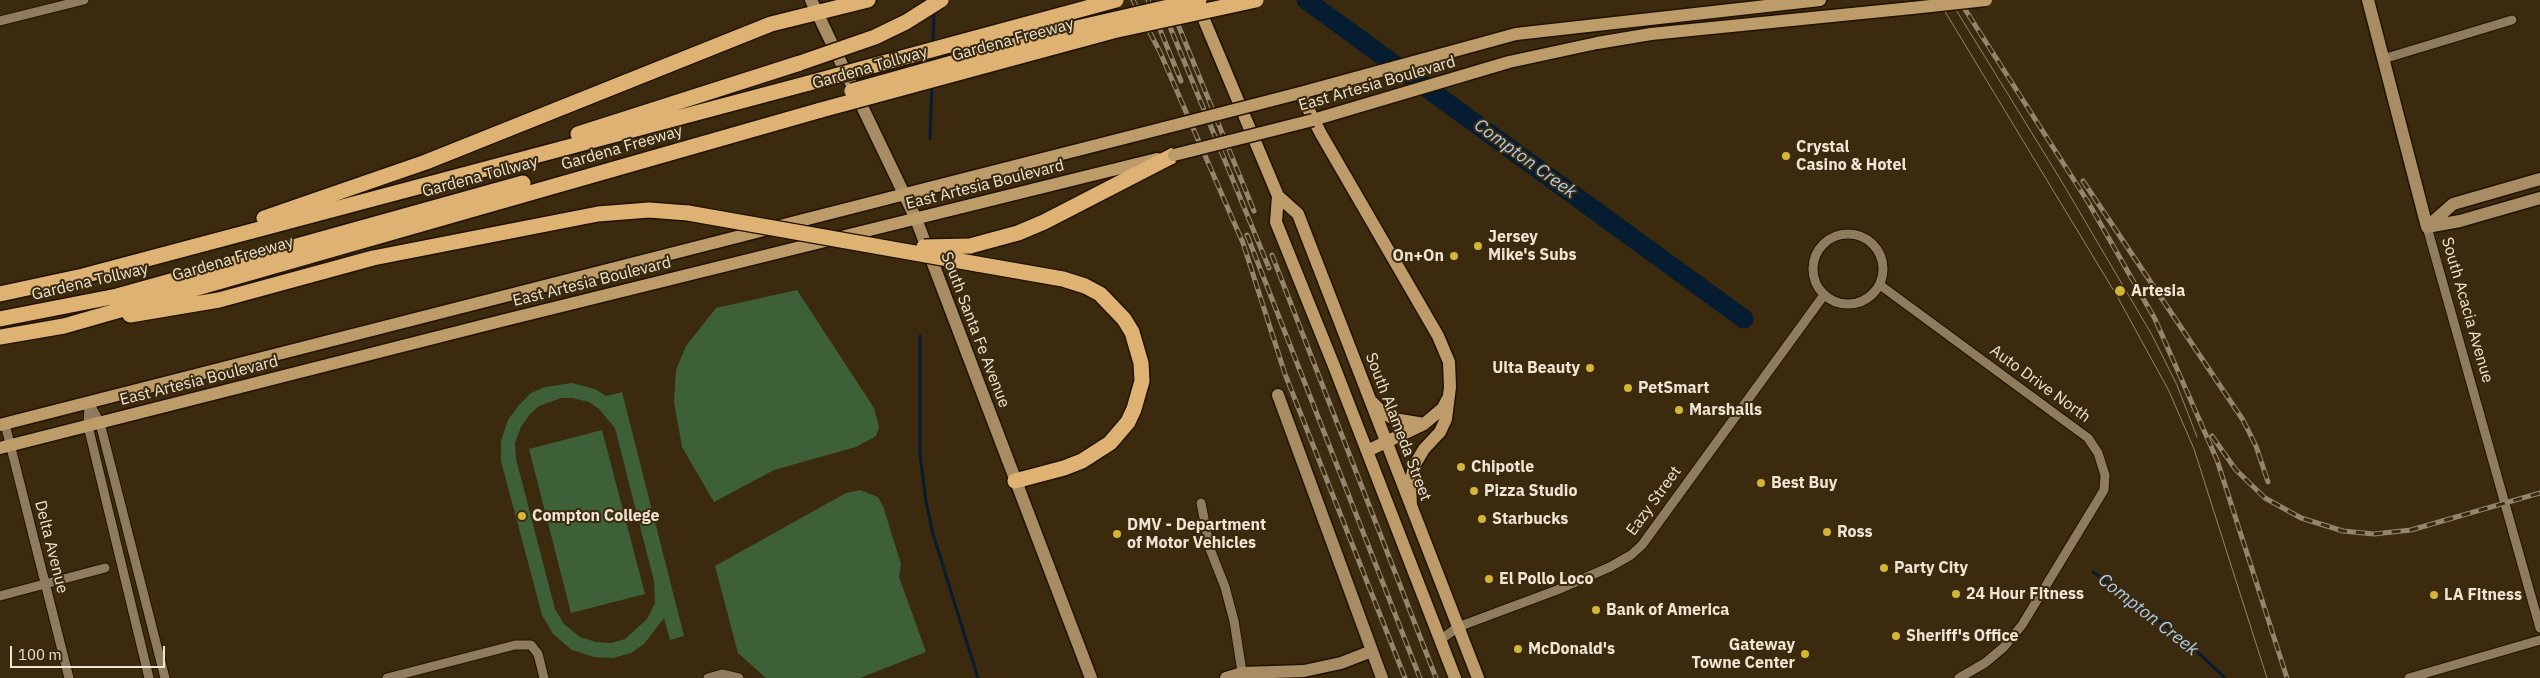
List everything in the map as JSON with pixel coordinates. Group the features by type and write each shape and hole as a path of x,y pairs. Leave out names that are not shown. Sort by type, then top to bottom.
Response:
{"highway":[{"path":"151,258 426,162 814,6 868,0"},
{"path":"439,180 875,37 906,22 941,0"},
{"name":"Gardena Freeway","path":"0,294 82,276 151,258 1116,0"},
{"name":"Gardena Tollway","path":"0,319 117,296 819,105 1081,27 1197,0"},
{"name":"Gardena Freeway","path":"0,336 64,326 819,105 1113,31 1256,0"},
{"path":"887,247 937,248 970,246 1018,233 1044,222 1174,155"},
{"path":"64,326 219,300 373,258 598,214 649,210 688,213 887,247 909,253 1063,278 1100,294 1124,319 1132,332 1141,363 1142,381 1128,422 1110,443 1099,452 1073,465 1015,480"}],"main road":[{"name":"South Alameda Street","path":"1197,0 1278,196 1298,214 1478,678"},
{"name":"East Artesia Boulevard","path":"2,425 906,196 1300,93 1480,42 1516,34 1625,20 1820,0"},
{"name":"East Artesia Boulevard","path":"5,447 501,321 1313,120 1509,62 1628,37 1986,0"},
{"path":"1814,1 1818,17"},
{"path":"1625,20 1628,37"},
{"path":"1300,93 1313,120 1444,348 1451,374 1446,419 1440,432 1424,449 1414,466 1410,484 1411,504"},
{"name":"South Alameda Street","path":"1278,196 1276,222 1455,678"},
{"path":"495,299 501,321"},
{"path":"1369,398 1382,412 1394,419 1424,424"},
{"path":"1367,451 1424,424 1443,408 1448,398"}],"street":[{"path":"0,21 84,0"},
{"name":"South Acacia Avenue","path":"2368,0 2427,227 2540,628"},
{"name":"South Santa Fe Avenue","path":"814,6 916,219 1091,678"},
{"path":"2383,59 2512,20"},
{"path":"2427,227 2453,204 2540,179"},
{"path":"2427,227 2460,221 2540,198"},
{"path":"1844,234 1866,239 1877,249 1883,270 1880,284 1872,295 1854,304 1835,302 1824,295 1814,278 1815,257 1830,239 1844,234"},
{"name":"Auto Drive North","path":"1880,284 2088,438 2098,453 2105,475 2104,490 2022,625 2004,647 1985,663 1959,678"},
{"name":"Eazy Street","path":"1440,640 1458,627 1557,590 1610,567 1631,555 1642,544 1824,295"},
{"path":"1278,395 1382,676 1368,678"},
{"path":"89,403 149,678"},
{"path":"94,424 165,678"},
{"name":"Delta Avenue","path":"2,425 5,447 45,584 69,678"},
{"path":"1200,503 1210,550 1225,587 1234,620 1242,675"},
{"path":"0,596 105,568"},
{"path":"2409,678 2540,640"},
{"path":"387,678 515,645 531,645 538,654 544,678"},
{"path":"1226,678 1242,675 1304,671 1341,663 1372,651"},
{"path":"708,678 722,674 739,678"}],"green space":[{"path":"797,290 874,408 879,427 876,436 856,447 774,470 714,502 682,447 674,402 676,370 686,346 716,308"},
{"path":"572,383 595,389 606,396 622,392 684,636 670,640 664,618 644,644 631,653 613,658 594,657 572,650 553,634 542,615 501,461 501,441 508,420 519,405 531,393 545,387","holes":["561,398 572,398 589,402 599,409 615,428 654,581 655,603 647,619 625,639 611,643 596,642 580,637 564,624 555,609 516,459 515,443 521,427 530,414 539,406"]},
{"path":"602,430 645,594 571,613 529,449"},
{"path":"860,490 878,497 883,506 901,564 899,577 926,652 860,678 766,678 738,653 715,566 846,493"}],"waterway":[{"name":"Compton Creek","path":"1306,0 1744,319"},
{"path":"933,46 934,9"},
{"path":"930,139 932,84"},
{"path":"920,336 920,454 926,502 933,534 978,678"},
{"name":"Compton Creek","path":"2093,572 2183,638 2225,678"}],"tram line":[{"path":"1938,0 2117,296 2169,391 2194,449 2267,678"},
{"path":"1950,0 2062,182 2152,335 2177,385 2197,437"}],"railway":[{"path":"1133,0 1160,52 1243,243 1285,374 1405,678"},
{"path":"1148,0 1181,81"},
{"path":"1159,0 1269,268"},
{"path":"1168,0 1254,211"},
{"path":"1959,0 2088,202 2155,319 2217,460 2287,678"},
{"path":"2083,181 2243,420 2256,446 2268,482"},
{"path":"1247,235 1420,678"},
{"path":"1272,255 1436,678"},
{"path":"2212,436 2236,470 2265,498 2301,518 2343,531 2374,534 2411,530 2540,493"}],"place":[{"name":"Crystal Casino & Hotel","path":"1786,156"},
{"name":"Jersey Mike's Subs","path":"1478,246"},
{"name":"On+On","path":"1454,256"},
{"name":"Artesia","path":"2120,291"},
{"name":"Ulta Beauty","path":"1590,368"},
{"name":"PetSmart","path":"1628,388"},
{"name":"Marshalls","path":"1679,410"},
{"name":"Chipotle","path":"1461,467"},
{"name":"Best Buy","path":"1761,483"},
{"name":"Pizza Studio","path":"1474,491"},
{"name":"Compton College","path":"522,516"},
{"name":"Starbucks","path":"1482,519"},
{"name":"Ross","path":"1827,532"},
{"name":"DMV - Department of Motor Vehicles","path":"1117,534"},
{"name":"Party City","path":"1884,568"},
{"name":"El Pollo Loco","path":"1489,579"},
{"name":"24 Hour Fitness","path":"1956,594"},
{"name":"LA Fitness","path":"2434,595"},
{"name":"Bank of America","path":"1596,610"},
{"name":"Sheriff's Office","path":"1896,636"},
{"name":"McDonald's","path":"1518,649"},
{"name":"Gateway Towne Center","path":"1805,654"}]}
